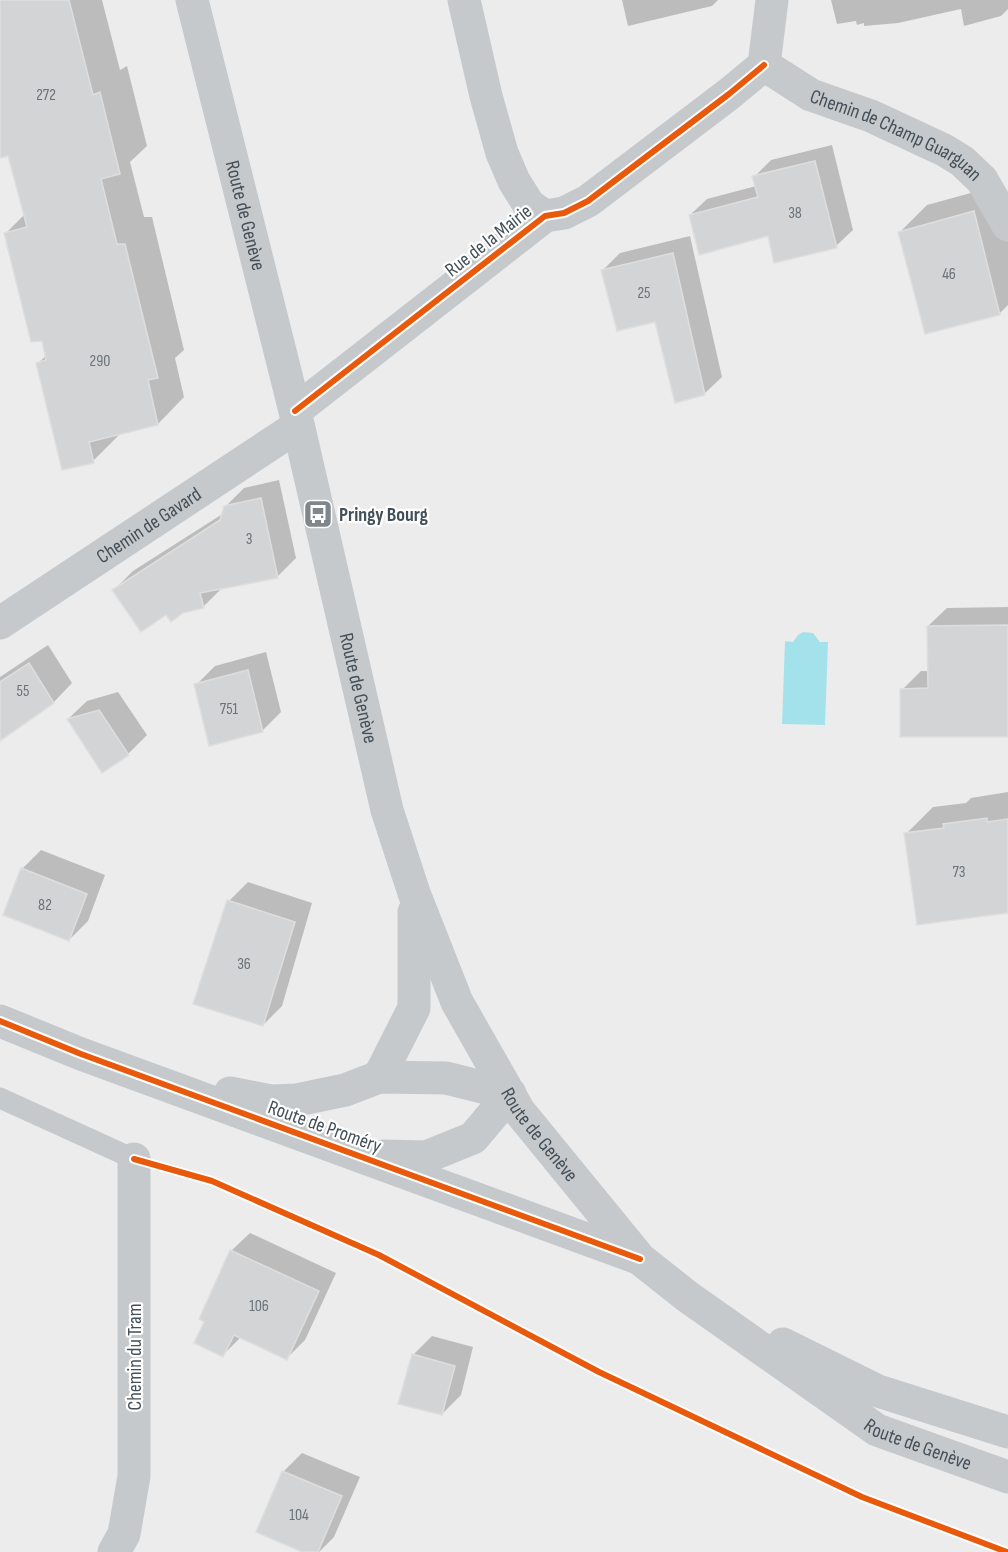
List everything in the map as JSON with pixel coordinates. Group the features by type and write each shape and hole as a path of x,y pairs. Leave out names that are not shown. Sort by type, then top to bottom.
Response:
{"main road":[{"name":"Route de Genève","path":"192,0 296,418 387,810 414,893 457,1002 519,1111 640,1258 688,1297 877,1430 1008,1477"},
{"path":"379,1077 414,1008 414,893"},
{"name":"Route de Proméry","path":"0,1021 81,1054 640,1258"},
{"name":"Route de Proméry","path":"81,1054 271,1101 297,1100 345,1090 379,1077 446,1078 510,1094 473,1138 426,1157 355,1155"},
{"name":"Route de Genève","path":"688,1297 878,1391 1008,1432"}],"street":[{"path":"464,0 502,153 514,181 529,205 545,216"},
{"path":"764,65 772,0"},
{"name":"Rue de la Mairie","path":"296,418 545,216 564,213 588,201 764,65"},
{"name":"Chemin de Champ Guarguan","path":"764,65 811,95 871,116 963,161 982,180 1006,228"},
{"name":"Chemin de Gavard","path":"0,623 296,418"},
{"name":"Chemin du Tram","path":"114,1552 124,1534 134,1476 134,1159"}],"lane":[{"path":"0,1098 134,1159"}],"water":[{"path":"803,632 813,633 820,642 828,642 825,725 782,724 785,641 793,642"}],"building":[{"path":"0,0 69,0 93,95 100,92 120,174 101,179 117,244 125,244 158,378 148,380 158,425 89,442 94,463 62,470 36,363 46,360 42,341 31,342 4,233 27,227 8,156 0,158"},
{"path":"815,161 837,248 774,263 768,236 699,255 689,215 758,197 752,176"},
{"path":"974,211 1000,315 925,334 898,232"},
{"path":"673,253 705,395 675,403 655,322 617,331 601,270"},
{"path":"261,498 278,578 200,593 204,608 183,613 171,622 166,615 141,632 112,590 220,520 224,506"},
{"path":"1008,625 1008,737 900,737 900,689 928,688 927,626"},
{"path":"29,663 54,703 0,741 0,682"},
{"path":"248,670 263,732 209,746 194,684"},
{"path":"99,710 129,755 102,773 67,719"},
{"path":"987,818 987,822 1008,819 1008,913 917,925 904,833 944,828 943,824"},
{"path":"21,868 87,894 69,941 3,915"},
{"path":"227,900 295,922 263,1026 193,1004"},
{"path":"230,1250 319,1291 287,1360 234,1335 223,1357 194,1343 204,1322 199,1319"},
{"path":"412,1354 455,1366 442,1415 398,1404"},
{"path":"282,1471 342,1496 318,1552 302,1552 256,1532"}],"cycle path":[{"path":"295,411 545,216 564,213 588,201 764,65"},
{"path":"0,1021 81,1054 640,1259"},
{"path":"134,1159 212,1181 379,1255 599,1372 862,1497 1007,1552"}],"place":[{"name":"Pringy Bourg","path":"318,514"}]}
